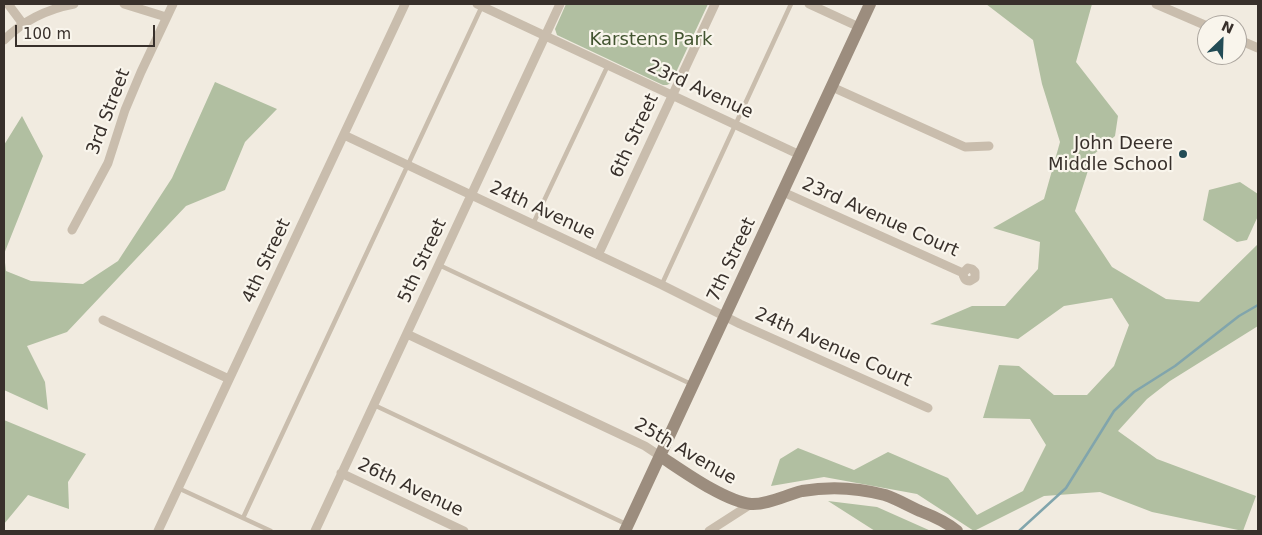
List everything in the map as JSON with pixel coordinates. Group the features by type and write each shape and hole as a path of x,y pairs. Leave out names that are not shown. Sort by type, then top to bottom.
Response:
{"street":[{"path":"8,4 22,24"},
{"path":"4,40 22,24 58,7 74,4"},
{"path":"124,4 166,17"},
{"name":"3rd Street","path":"72,230 108,163 138,78 173,4"},
{"name":"4th Street","path":"158,531 405,4"},
{"name":"5th Street","path":"315,531 560,4"},
{"name":"6th Street","path":"598,255 715,4"},
{"path":"809,4 859,27"},
{"name":"7th Street","path":"627,528 870,4"},
{"path":"1156,4 1197,22"},
{"name":"23rd Avenue","path":"480,5 800,156"},
{"path":"832,87 965,147 989,146"},
{"name":"24th Avenue","path":"344,135 725,316"},
{"name":"23rd Avenue Court","path":"783,192 963,273"},
{"name":"24th Avenue Court","path":"725,316 928,408"},
{"path":"103,320 229,379"},
{"name":"25th Avenue","path":"407,334 645,446 727,496 752,504"},
{"name":"26th Avenue","path":"341,473 464,531"},
{"path":"709,531 752,504 764,503 781,496 824,488 862,490 894,499 928,514 957,531"}],"lane":[{"path":"662,285 791,4"},
{"path":"243,518 408,165 480,5"},
{"path":"533,225 608,65"},
{"path":"439,265 693,385"},
{"path":"374,405 627,528"},
{"path":"178,488 271,531"}],"green space":[{"name":"Karstens Park","path":"566,4 708,4 671,83 663,85 557,35 555,29"},
{"path":"986,4 1092,4 1076,62 1118,116 1115,136 1093,155 1075,211 1112,267 1166,299 1199,302 1258,244 1258,326 1170,381 1147,399 1118,431 1157,459 1256,496 1243,531 1152,512 1100,492 1044,496 974,531 917,494 824,477 771,486 780,459 798,448 854,470 888,452 948,478 977,515 1023,491 1046,445 1030,419 983,418 999,365 1019,366 1054,395 1087,395 1114,366 1129,325 1112,298 1064,306 1018,339 930,324 972,306 1005,306 1038,269 1040,242 993,228 1044,199 1060,142 1042,84 1033,40"},
{"path":"215,82 277,109 245,142 225,190 186,206 67,332 27,346 45,382 48,410 4,390 4,254 6,271 31,281 83,284 118,261 172,178"},
{"path":"22,116 43,156 4,254 4,145"},
{"path":"1240,182 1258,194 1258,216 1247,240 1237,242 1203,220 1209,190"},
{"path":"4,420 86,454 68,482 69,509 28,495 4,524"},
{"path":"828,501 877,507 931,531 875,531"}],"waterway":[{"path":"1019,531 1066,488 1114,411 1134,392 1175,366 1239,316 1258,305"}],"place":[{"name":"John Deere Middle School","path":"1183,154"}]}
